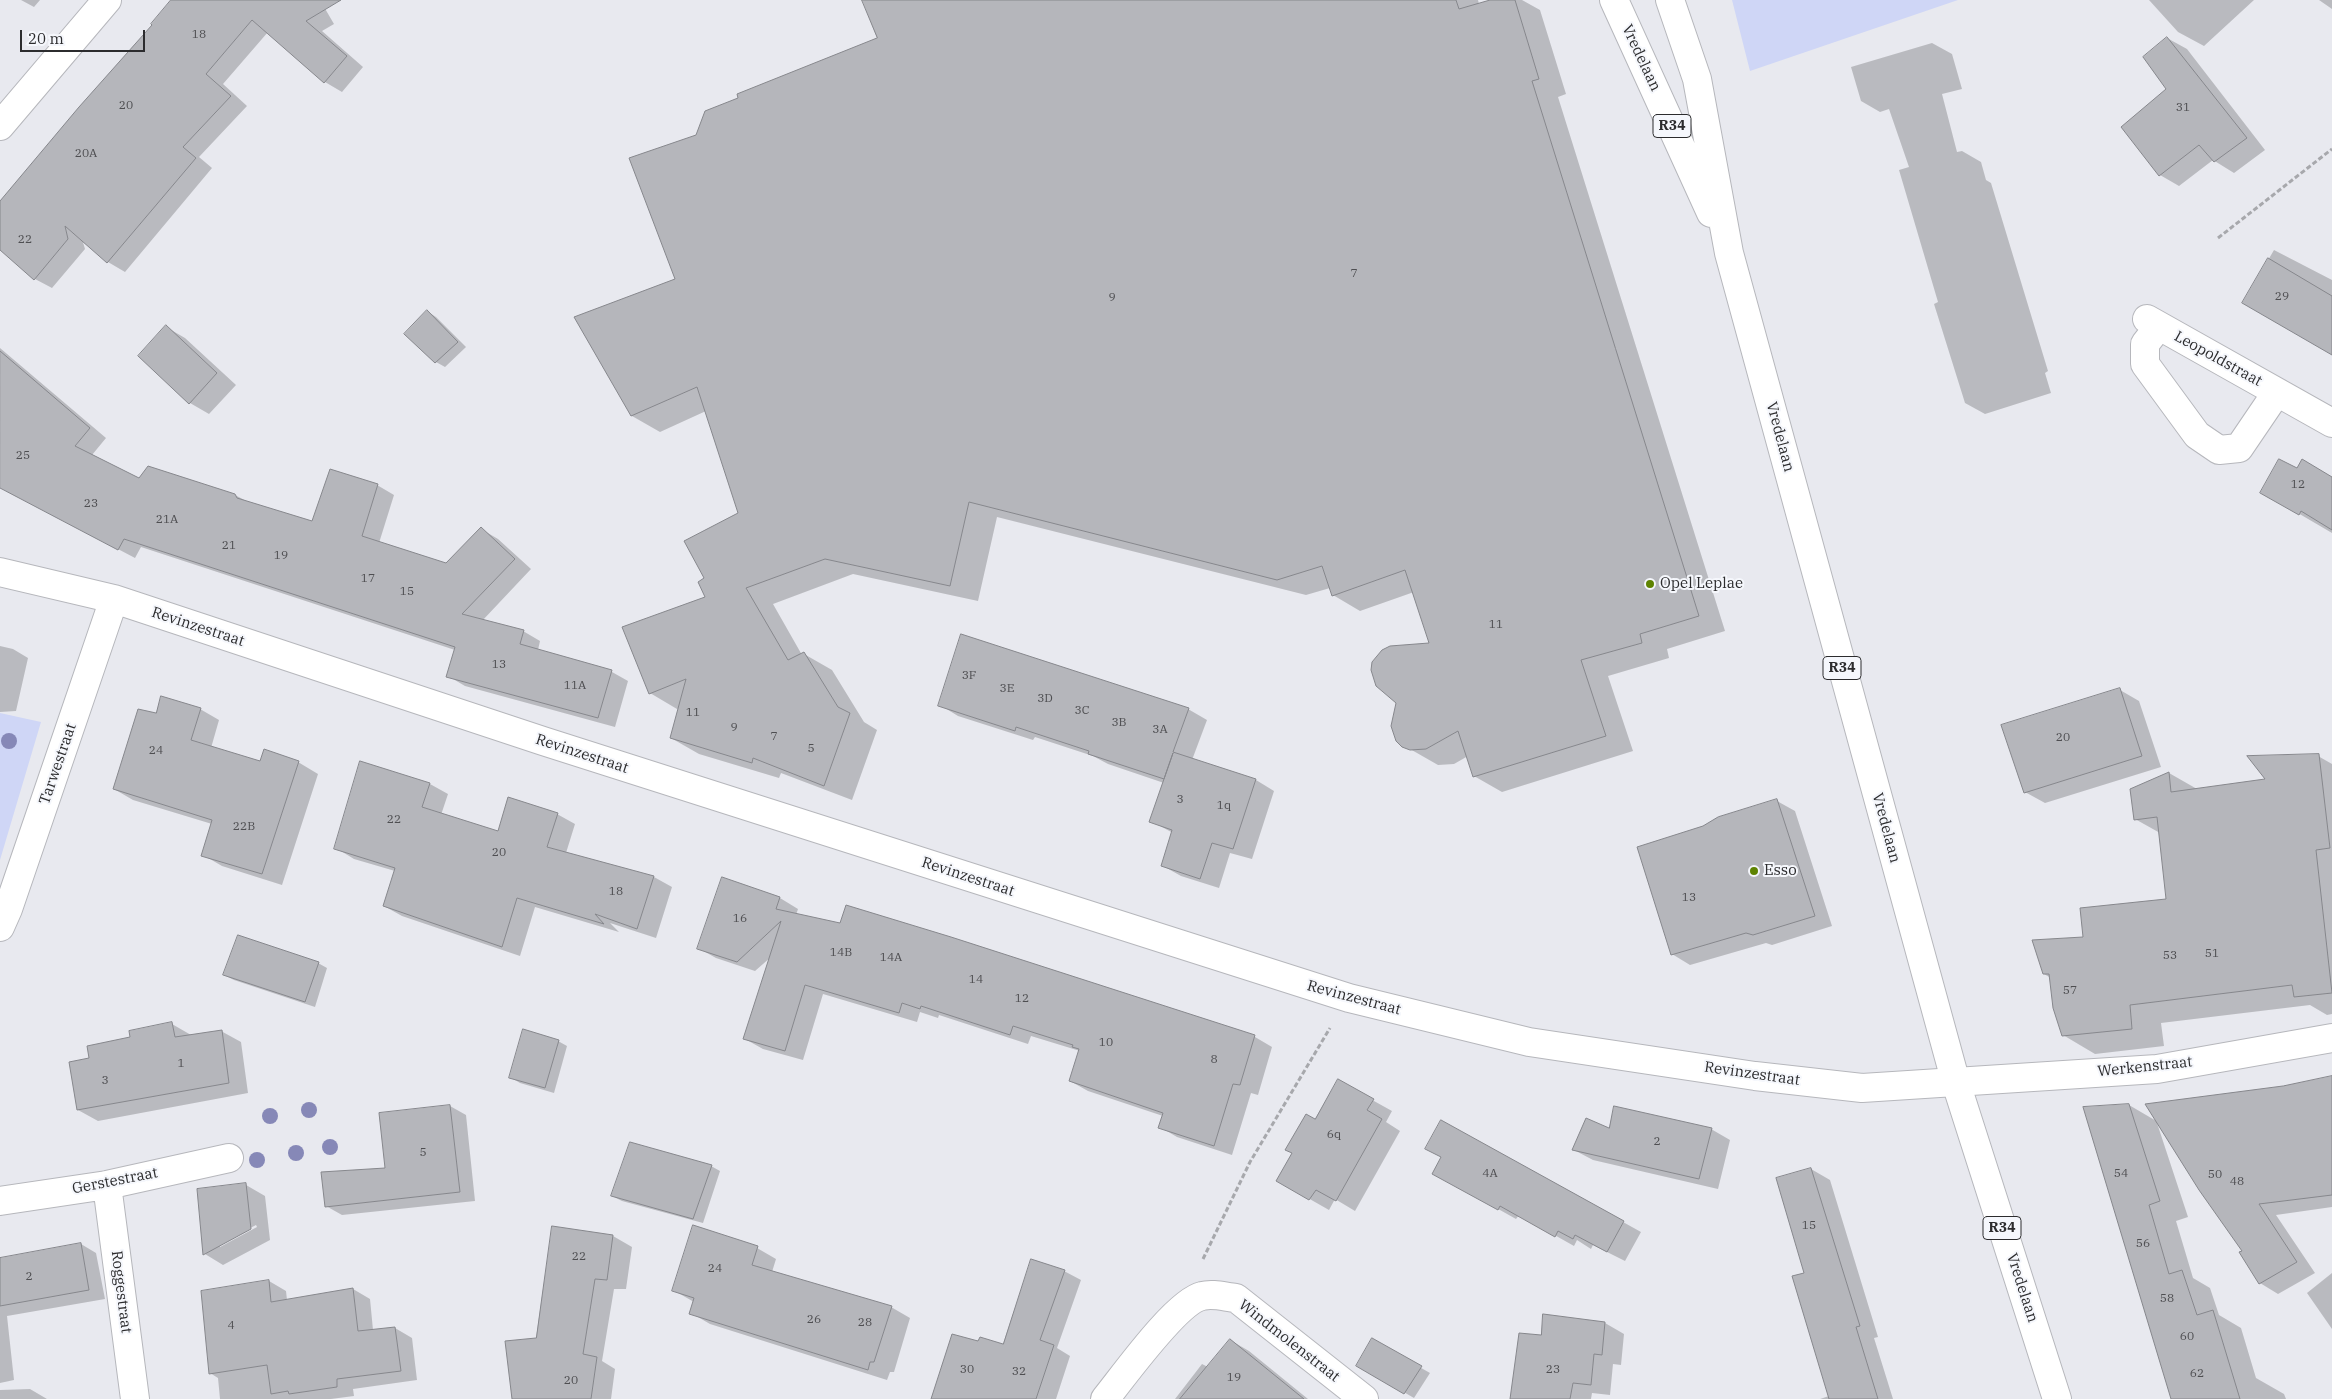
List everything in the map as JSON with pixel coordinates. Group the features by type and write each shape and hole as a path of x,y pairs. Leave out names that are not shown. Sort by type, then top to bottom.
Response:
{"street":[{"path":"0,126 107,0"},
{"name":"Vredelaan","path":"1614,0 1729,253"},
{"name":"Vredelaan","path":"1670,0 1697,79 1729,253 1956,1083 2057,1399"},
{"name":"Leopoldstraat","path":"2278,392 2239,448 2219,450 2198,435 2145,364 2145,344 2153,323 2278,392 2332,423"},
{"name":"Revinzestraat","path":"0,572 114,599 542,741 1349,998 1528,1042 1755,1076 1862,1088 1956,1083"},
{"name":"Tarwestraat","path":"0,927 8,909 114,599"},
{"name":"Werkenstraat","path":"1956,1083 2157,1069 2332,1038"},
{"name":"Gerstestraat","path":"0,1201 107,1185 229,1158"},
{"name":"Roggestraat","path":"107,1185 135,1399"},
{"name":"Windmolenstraat","path":"1200,1296 1212,1295 1236,1298 1364,1399"},
{"path":"1105,1399 1155,1335 1181,1310 1200,1296"}],"path":[{"path":"2218,238 2332,149"},
{"path":"1200,1296 1202,1260 1250,1162 1349,998"}],"shaded area":[{"path":"1732,0 1958,0 1750,71"},
{"path":"0,713 41,722 0,860"}],"building":[{"path":"171,0 341,0 306,21 347,56 324,83 252,20 206,74 231,96 183,147 196,158 107,263 65,226 68,239 34,280 0,250 0,201 79,107 152,25"},
{"path":"862,0 1456,0 1459,9 1490,0 1515,0 1539,79 1532,81 1699,616 1640,634 1642,643 1581,660 1606,736 1473,777 1458,731 1426,749 1410,750 1402,747 1396,741 1391,726 1396,703 1376,686 1371,670 1372,662 1382,650 1390,646 1429,643 1405,570 1332,596 1322,566 1277,580 969,502 950,586 825,559 746,588 788,660 804,652 838,707 850,713 824,786 753,758 752,763 670,738 686,679 649,694 622,627 705,597 698,582 704,578 684,541 738,513 697,387 631,416 574,317 675,279 629,158 696,135 705,111 738,98 737,94 877,38"},
{"path":"2167,37 2247,138 2214,162 2199,145 2159,176 2121,127 2166,89 2143,57"},
{"path":"2268,258 2332,296 2332,355 2242,303"},
{"path":"427,310 458,342 435,363 404,334"},
{"path":"166,325 217,373 189,404 138,356"},
{"path":"0,351 90,428 75,446 139,478 148,466 235,494 237,498 312,521 330,469 378,484 362,536 446,563 481,527 515,559 462,614 524,630 520,644 612,670 598,718 446,677 455,647 124,539 118,550 0,488"},
{"path":"2279,459 2297,468 2302,459 2332,477 2332,530 2301,511 2299,515 2260,493"},
{"path":"961,634 1189,708 1173,752 1256,779 1233,849 1212,843 1200,879 1161,866 1172,830 1149,822 1164,779 1088,754 1089,751 1016,727 1015,731 938,706"},
{"path":"2120,688 2142,756 2024,793 2001,725"},
{"path":"161,696 201,708 191,740 260,761 264,749 299,761 262,874 201,856 212,820 113,789 138,709 156,713"},
{"path":"2319,754 2330,848 2316,850 2332,993 2294,997 2292,985 2130,1005 2132,1029 2062,1036 2053,1008 2049,974 2043,974 2032,940 2083,937 2080,908 2166,899 2157,817 2134,820 2130,789 2169,772 2171,792 2265,779 2247,756"},
{"path":"360,761 430,783 422,807 498,831 508,797 558,813 547,847 654,876 637,929 595,914 604,924 517,898 502,947 383,906 395,868 334,849"},
{"path":"1777,799 1815,916 1753,935 1746,933 1671,955 1637,847 1703,826 1718,817"},
{"path":"722,877 780,897 776,909 840,923 846,905 1255,1035 1240,1085 1233,1084 1214,1146 1158,1128 1163,1113 1069,1081 1079,1049 1072,1047 1073,1045 1013,1026 1010,1035 921,1006 920,1009 902,1003 899,1013 805,985 785,1051 743,1039 781,921 737,962 697,949"},
{"path":"238,935 319,962 305,1002 223,975"},
{"path":"172,1022 175,1037 222,1030 229,1083 77,1110 69,1062 89,1058 87,1046 130,1037 129,1031"},
{"path":"523,1029 559,1040 545,1088 509,1078"},
{"path":"2332,1076 2332,1195 2259,1204 2297,1262 2259,1284 2239,1252 2242,1251 2199,1190 2145,1104 2283,1086"},
{"path":"1338,1079 1374,1099 1367,1110 1382,1119 1336,1201 1316,1190 1309,1200 1276,1181 1292,1153 1285,1150 1306,1114 1315,1119"},
{"path":"2129,1104 2160,1201 2149,1205 2169,1274 2182,1270 2197,1315 2213,1310 2240,1399 2171,1399 2083,1107"},
{"path":"450,1105 460,1192 325,1207 321,1172 385,1168 379,1113"},
{"path":"1614,1106 1712,1128 1699,1179 1572,1150 1586,1118 1609,1128"},
{"path":"1441,1120 1624,1221 1607,1252 1575,1235 1573,1239 1558,1231 1555,1237 1500,1206 1498,1210 1432,1174 1441,1157 1425,1149"},
{"path":"630,1142 712,1165 693,1219 611,1196"},
{"path":"1811,1168 1860,1326 1856,1327 1878,1399 1829,1399 1792,1276 1804,1273 1776,1178"},
{"path":"246,1183 251,1229 203,1255 197,1189"},
{"path":"693,1225 758,1246 752,1265 892,1306 874,1362 870,1362 868,1370 689,1314 694,1298 672,1291"},
{"path":"552,1226 613,1235 607,1280 595,1279 583,1354 597,1357 591,1399 512,1399 505,1341 536,1338"},
{"path":"81,1243 89,1290 0,1306 0,1258"},
{"path":"1031,1259 1065,1270 1040,1340 1054,1345 1036,1399 931,1399 952,1334 978,1341 980,1337 1003,1344"},
{"path":"269,1280 271,1302 353,1288 358,1331 395,1327 401,1371 337,1379 337,1387 289,1394 288,1391 271,1394 267,1365 209,1374 201,1291"},
{"path":"1543,1314 1605,1322 1602,1355 1594,1354 1591,1385 1573,1383 1570,1399 1510,1399 1519,1333 1541,1335"},
{"path":"1372,1338 1422,1366 1404,1394 1356,1366"},
{"path":"1230,1339 1304,1399 1180,1399"}],"place":[{"name":"Opel Leplae","path":"1650,584"},
{"name":"Esso","path":"1754,871"}]}
